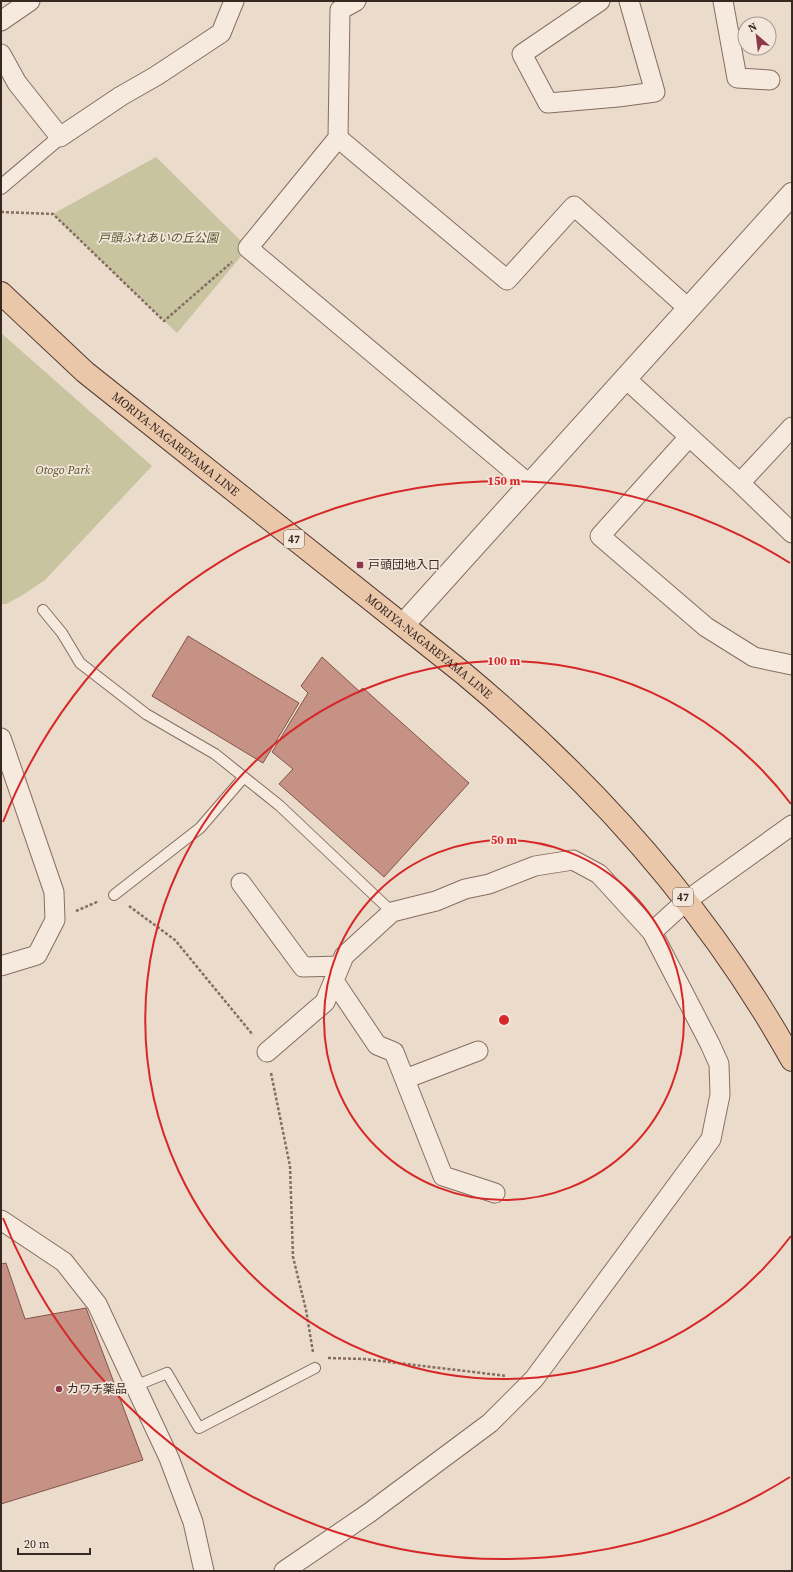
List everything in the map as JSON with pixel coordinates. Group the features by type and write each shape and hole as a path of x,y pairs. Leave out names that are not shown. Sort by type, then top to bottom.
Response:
{"main road":[{"name":"MORIYA-NAGAREYAMA LINE","path":"1,293 85,372 403,625 508,711 551,751 604,805 686,901 729,958 763,1009 792,1060"}],"street":[{"path":"1,21 30,1"},
{"path":"600,1 522,54 548,103 655,92 629,1"},
{"path":"722,1 737,78 770,80"},
{"path":"343,4 338,138 248,248 529,484"},
{"path":"1,187 60,137 121,96 156,76 221,33 228,6"},
{"path":"1,54 17,83 60,137"},
{"path":"338,138 507,280 574,206 688,308"},
{"path":"403,625 792,194"},
{"path":"625,378 740,483 792,533"},
{"path":"740,483 792,427"},
{"path":"689,437 600,536 706,627 754,657 792,665"},
{"path":"1,738 54,892 55,920 37,954 1,966"},
{"path":"652,932 686,901 792,825"},
{"path":"267,1052 326,1002 344,956 392,912 436,901 465,889 489,884 535,866 573,860 599,874 652,932 719,1064 720,1095 711,1139 534,1378 490,1423 369,1512 284,1571"},
{"path":"241,883 303,967 337,974 377,1045 394,1052 443,1176 495,1193"},
{"path":"405,1079 478,1051"},
{"path":"1,1220 64,1262 97,1304 169,1458 193,1522 204,1571"},
{"path":"1,1240 20,1233"}],"lane":[{"path":"43,610 62,633 80,663 146,714 215,754 280,806 392,912"},
{"path":"114,894 200,828 244,778"},
{"path":"136,1386 167,1373 199,1428 315,1368"}],"path":[{"path":"1,212 53,214 164,321 248,248"},
{"path":"55,920 114,894 175,940 267,1052 290,1166 293,1257 306,1310 315,1368 329,1357 364,1359 534,1378"}],"green space":[{"name":"戸頭ふれあいの丘公園","path":"156,157 248,248 177,333 53,214"},
{"name":"Otogo Park","path":"1,333 152,466 45,580 6,604 1,604"}],"building":[{"path":"188,636 299,703 263,763 152,696"},
{"path":"322,657 359,691 363,688 469,783 384,877 279,784 293,769 272,752 308,693 301,686"},
{"name":"カワチ薬品","path":"6,1263 25,1319 86,1308 143,1460 1,1504 1,1264"}],"place":[{"name":"戸頭団地入口","path":"360,565"},
{"name":"カワチ薬品","path":"59,1389"}]}
